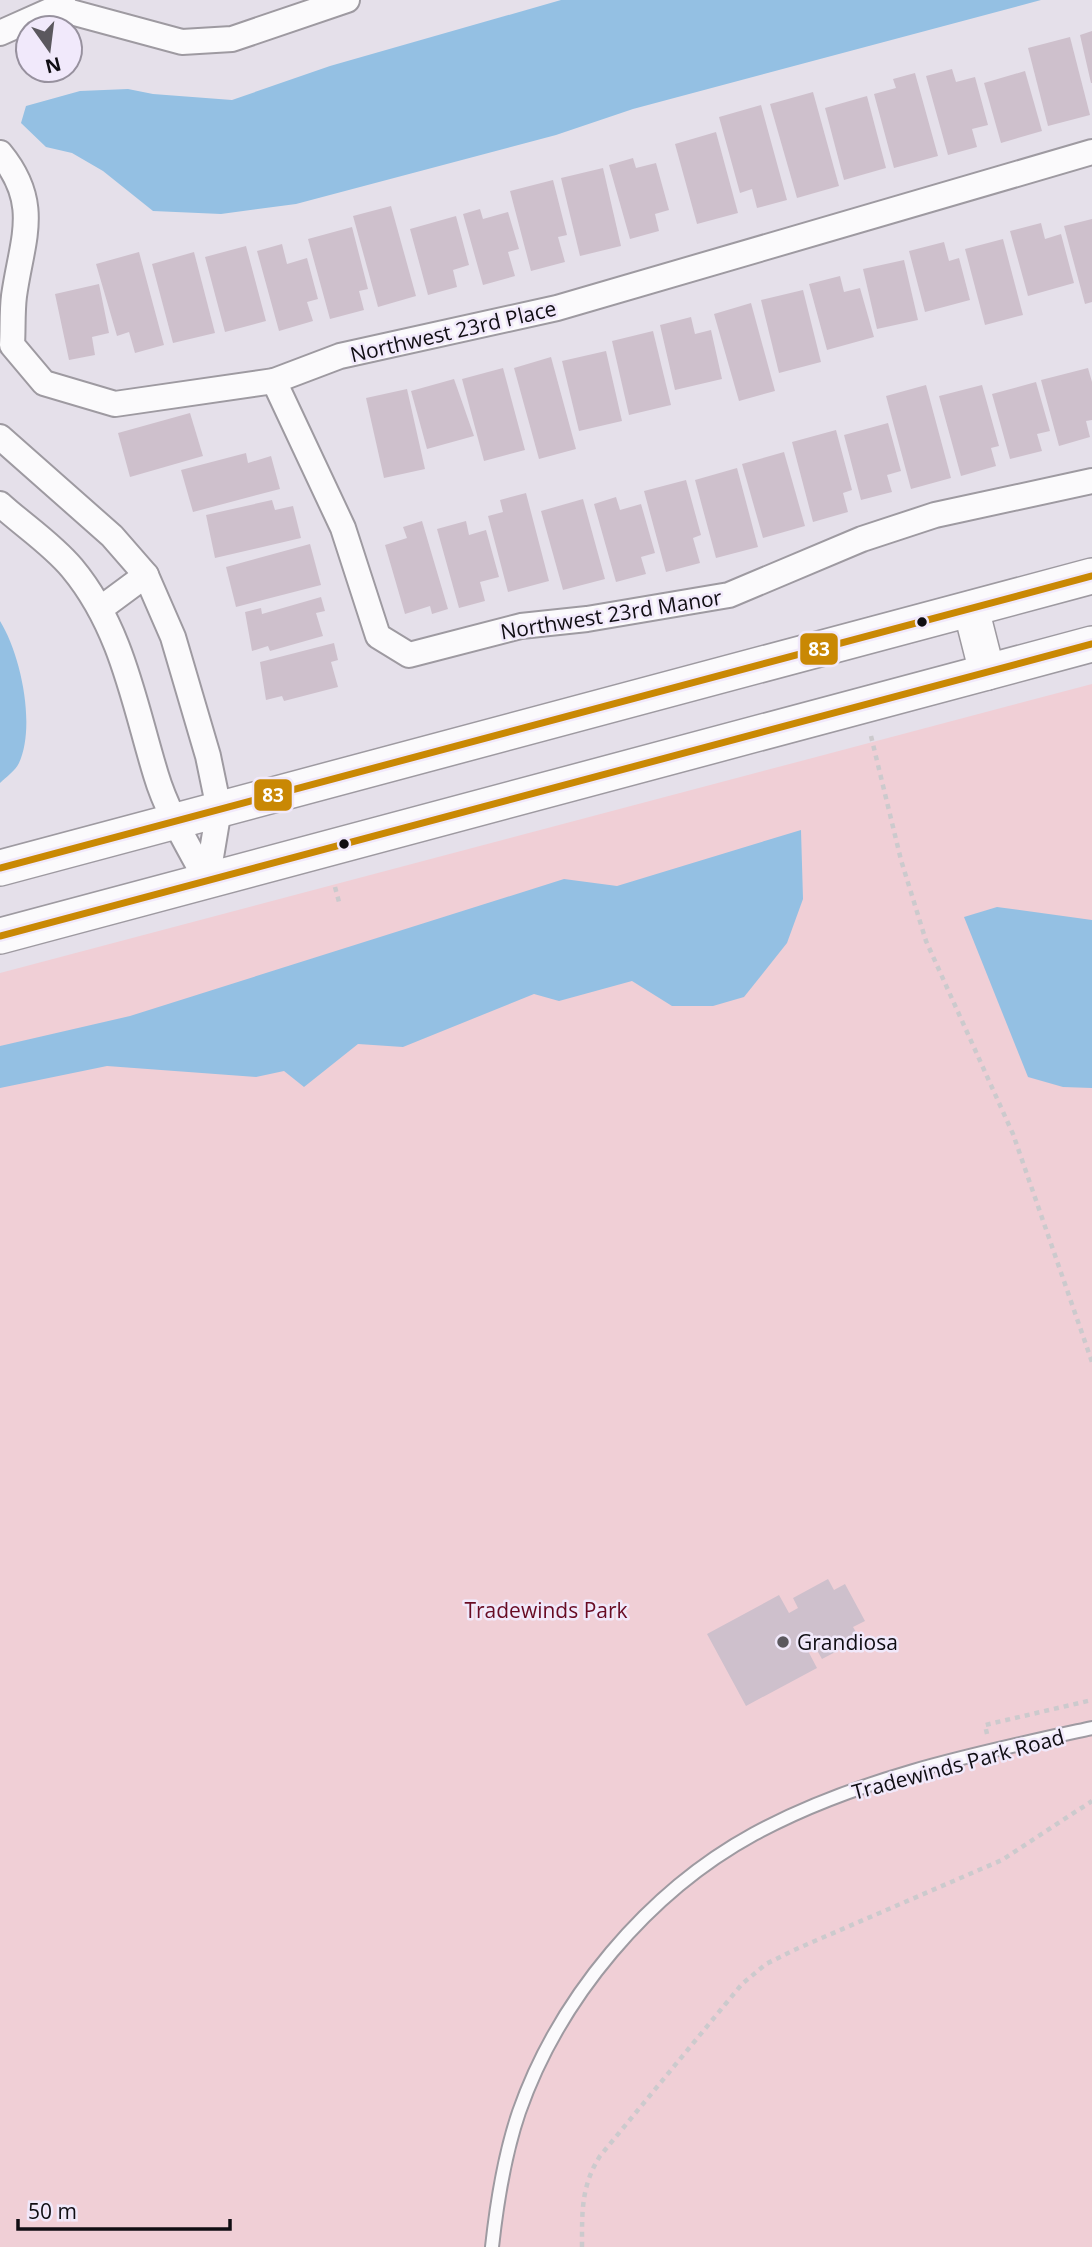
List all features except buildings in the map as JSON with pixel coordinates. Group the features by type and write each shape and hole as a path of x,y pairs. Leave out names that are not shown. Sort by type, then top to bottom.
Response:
{"main road":[{"path":"0,868 1092,576"},
{"path":"971,609 987,672"},
{"path":"0,936 1092,643"}],"street":[{"path":"0,33 60,4 182,42 232,39 347,0"},
{"name":"Northwest 23rd Place","path":"1,156 24,192 27,236 14,296 12,345 44,383 115,404 274,381 340,356 557,308 1092,152"},
{"name":"Northwest 23rd Manor","path":"274,381 343,528 378,636 409,655 521,626 587,619 729,595 862,539 935,515 1092,481"},
{"path":"0,437 112,536 146,575 173,637 208,756 219,809 207,881"},
{"path":"0,504 72,567 100,609 125,659 157,777 175,821 207,881"},
{"path":"100,609 146,575"}],"lane":[{"name":"Tradewinds Park Road","path":"492,2247 499,2189 519,2112 551,2041 593,1975 648,1914 704,1865 755,1834 841,1796 942,1764 1092,1728"}],"path":[{"path":"884,699 871,735 901,860 926,941 1013,1133 1092,1362"},
{"path":"335,887 339,902"},
{"path":"582,2247 583,2194 588,2175 600,2156 742,1984 766,1964 794,1950 1002,1860 1092,1801"}],"green space":[{"name":"Tradewinds Park","path":"1092,684 1092,2247 0,2247 0,973"}],"water":[{"path":"561,0 1041,0 633,109 556,135 296,204 221,214 153,211 103,171 72,153 46,147 21,123 26,106 80,91 128,89 153,94 232,100 330,66"},
{"path":"0,621 8,635 20,671 26,730 19,763 0,783"},
{"path":"801,830 803,899 787,943 744,997 713,1006 672,1006 632,981 559,1001 534,994 403,1047 358,1044 304,1087 284,1071 256,1077 107,1066 0,1088 0,1046 130,1016 564,879 617,886"},
{"path":"997,907 1092,920 1092,1088 1063,1087 1028,1077 964,917"}],"transit line":[{"name":"83","path":"0,868 1092,576"},
{"name":"83","path":"0,936 1092,644"}],"place":[{"name":"Grandiosa","path":"783,1642"}]}
